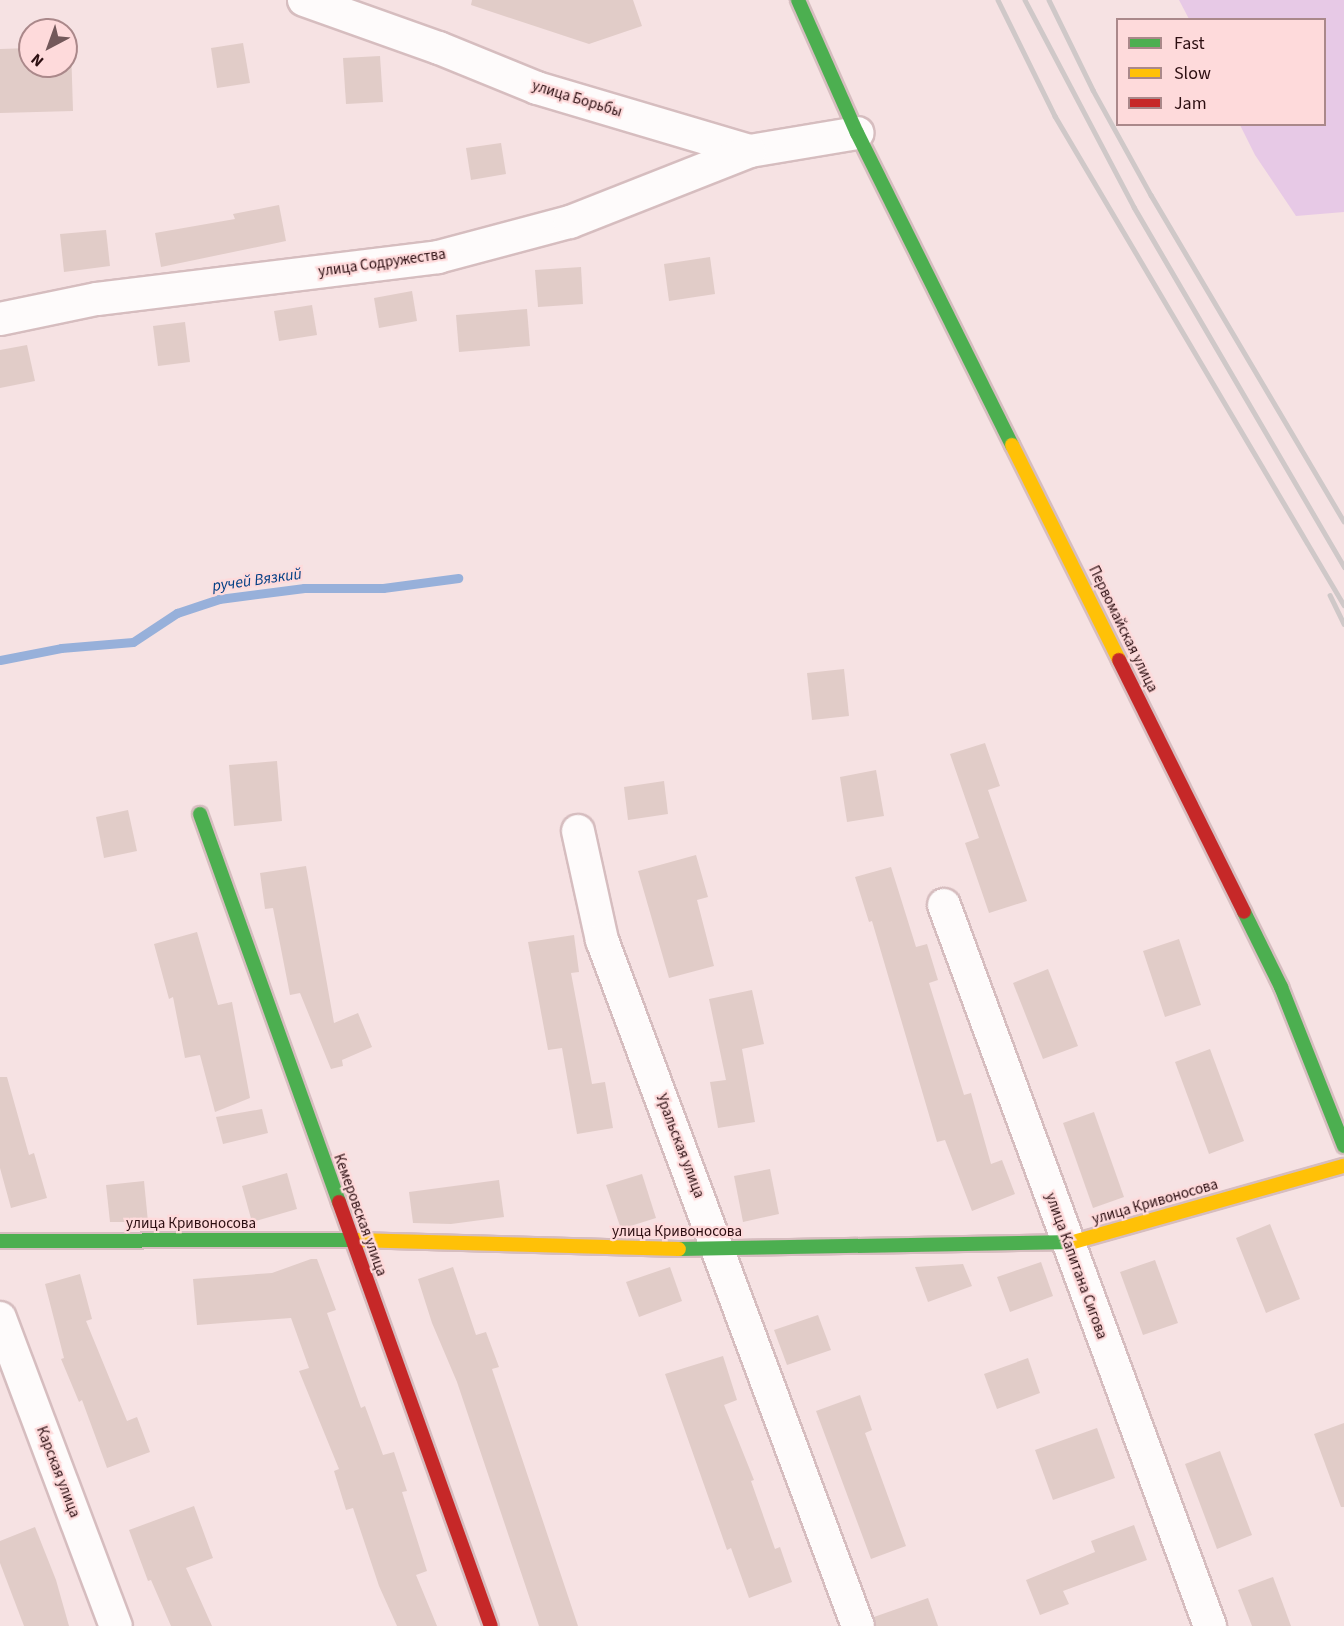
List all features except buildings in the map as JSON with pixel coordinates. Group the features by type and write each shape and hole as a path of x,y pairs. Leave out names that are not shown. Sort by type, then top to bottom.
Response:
{"street":[{"name":"улица Борьбы","path":"304,0 439,48 537,88 750,151 858,133"},
{"name":"Первомайская улица","path":"798,0 858,133 1281,987 1344,1146"},
{"name":"улица Содружества","path":"0,319 97,299 438,257 570,222 750,151"},
{"name":"Кемеровская улица","path":"200,814 491,1626"},
{"name":"Уральская улица","path":"578,831 602,940 858,1626"},
{"name":"улица Капитана Сигова","path":"944,905 1210,1626"},
{"name":"улица Кривоносова","path":"0,1241 351,1240 719,1250 1068,1243 1344,1166"},
{"name":"Карская улица","path":"0,1318 116,1626"}],"shaded area":[{"path":"1179,0 1344,0 1344,212 1296,216 1255,155 1240,126 1326,126 1326,18 1188,18"}],"waterway":[{"name":"ручей Вязкий","path":"0,660 61,648 133,642 177,613 219,599 304,588 383,588 458,578"}],"railway":[{"path":"998,0 1055,116 1344,605"},
{"path":"1025,0 1134,207 1344,567"},
{"path":"1049,0 1093,90 1151,195 1344,521"},
{"path":"1330,595 1344,624"}],"traffic: fast":[{"path":"798,0 857,133 1012,445"},
{"path":"200,814 339,1202"},
{"path":"1244,912 1281,987 1344,1146"},
{"path":"0,1241 355,1240"},
{"path":"679,1249 1073,1242"}],"traffic: slow":[{"path":"1012,445 1119,660"},
{"path":"1073,1242 1344,1166"},
{"path":"355,1240 679,1249"}],"traffic: jam":[{"path":"1119,660 1244,912"},
{"path":"339,1202 491,1626"}]}
